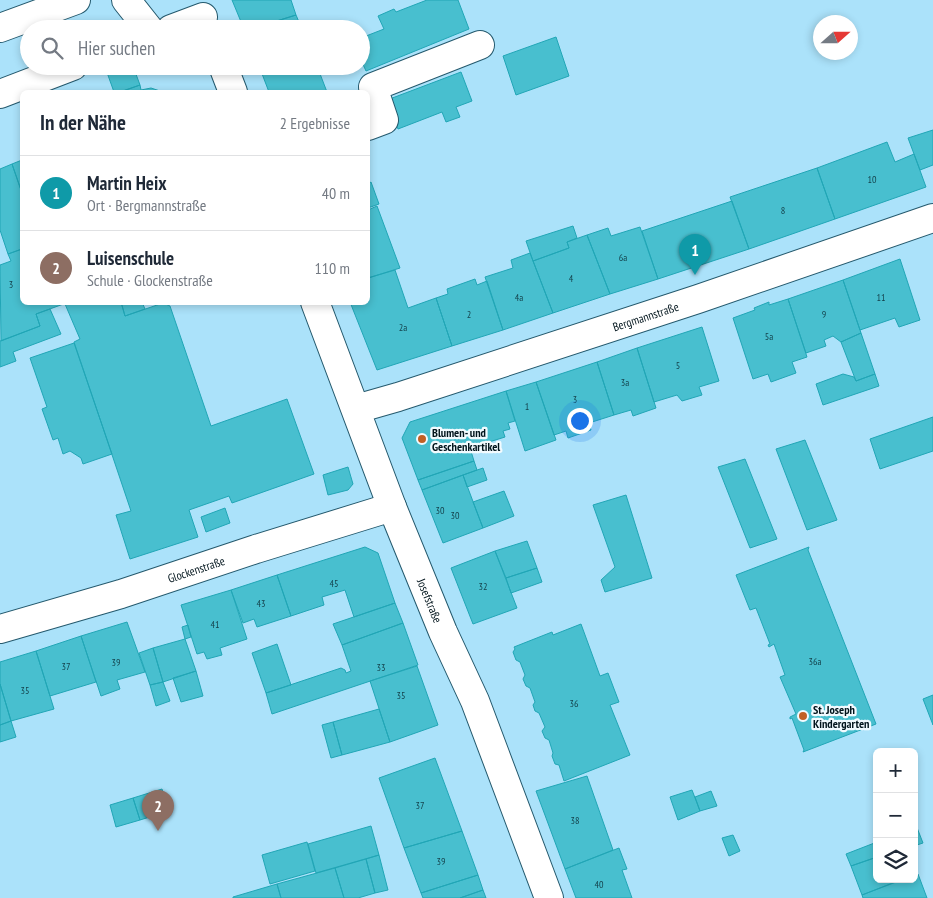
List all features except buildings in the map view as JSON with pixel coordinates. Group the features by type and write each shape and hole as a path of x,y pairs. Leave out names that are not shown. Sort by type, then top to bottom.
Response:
{"street":[{"path":"22,20 76,0"},
{"path":"126,0 142,20"},
{"path":"0,28 20,21"},
{"path":"370,125 384,120 372,87 480,45"},
{"path":"0,94 50,75"},
{"path":"217,90 221,75"},
{"path":"226,75 232,90"},
{"name":"Bergmannstraße","path":"356,409 688,302 933,218"},
{"name":"Josefstraße","path":"317,305 392,507 443,632 475,701 549,898"},
{"name":"Glockenstraße","path":"0,629 121,594 256,549 392,507"}],"place":[{"name":"Martin Heix","path":"695,275"},
{"name":"Blumen- und Geschenkartikel","path":"422,439"},
{"name":"St. Joseph Kindergarten","path":"803,716"},
{"name":"Luisenschule","path":"158,831"}]}
